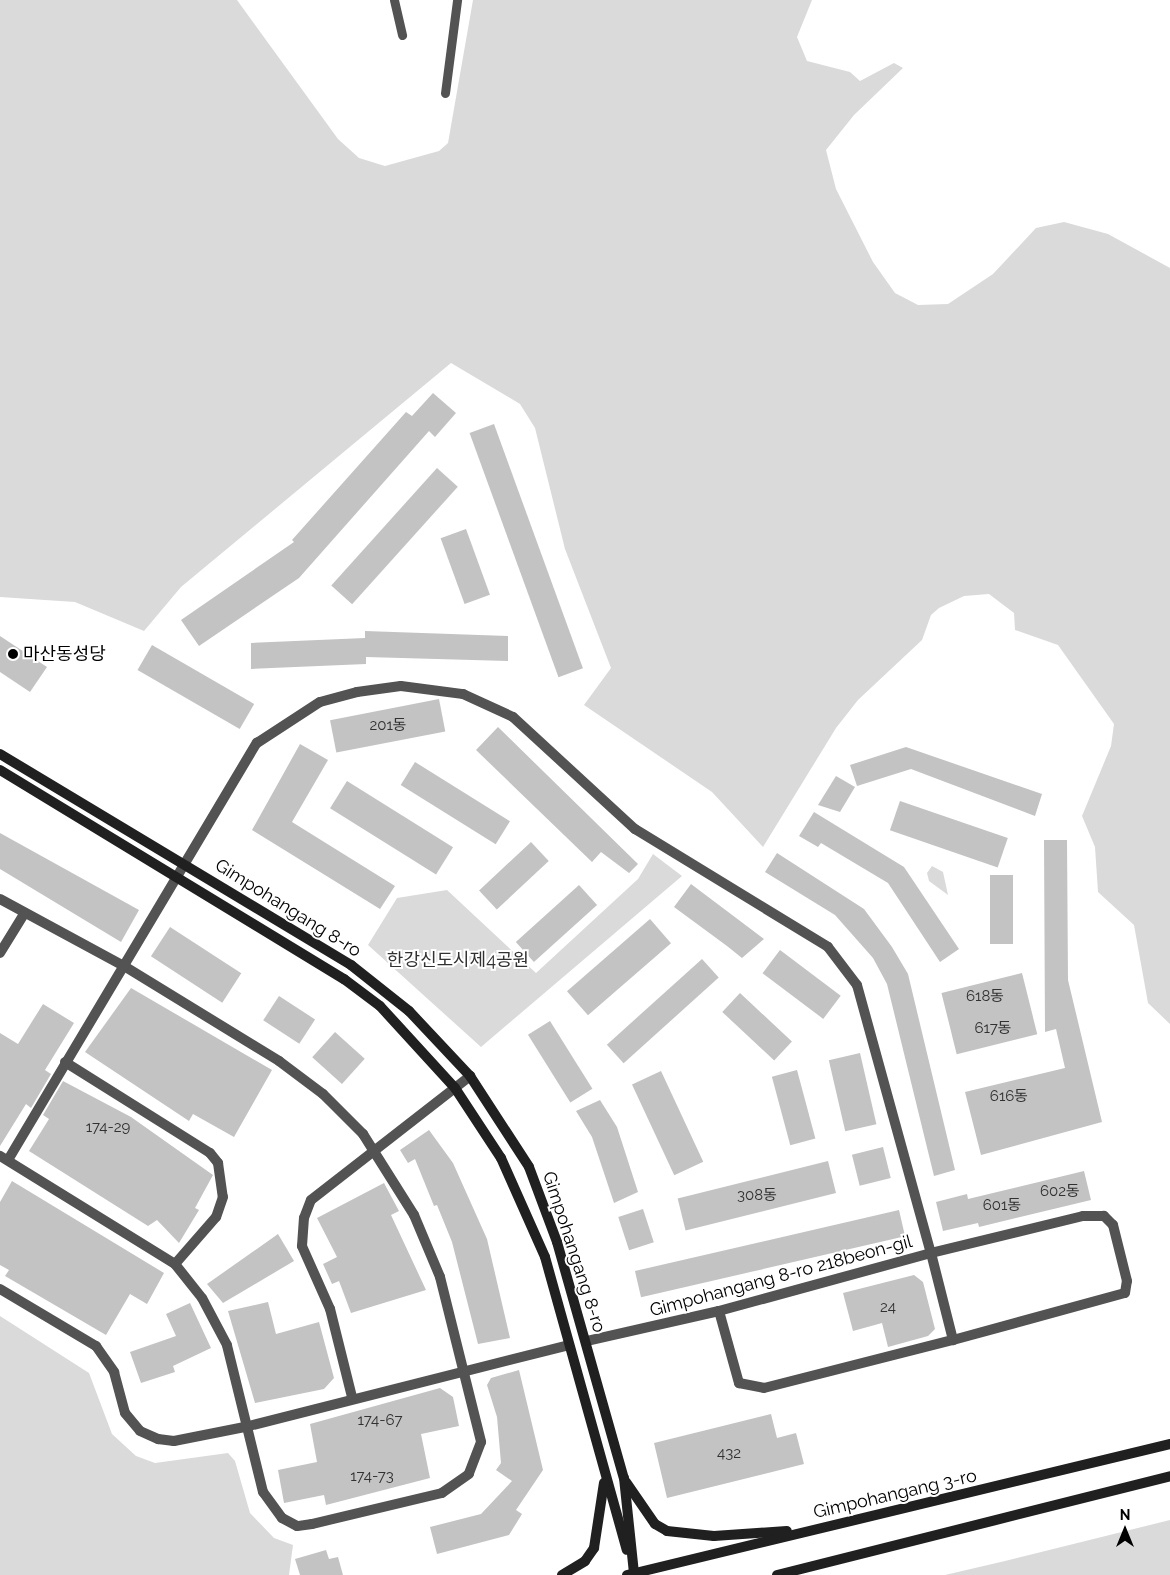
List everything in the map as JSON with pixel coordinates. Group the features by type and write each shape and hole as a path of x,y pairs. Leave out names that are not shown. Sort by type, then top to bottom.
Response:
{"street":[{"name":"Gimpohangang 8-ro 218beon-gil","path":"4,1158 124,966 183,863 257,743 320,702 401,686 436,688 489,703 513,717 573,769 635,829 802,930 834,954 857,985 930,1253 719,1312 586,1341"},
{"name":"Gimpohangang 8-ro","path":"0,754 351,965 409,1011 470,1076 529,1167 586,1341 624,1478 632,1574"},
{"name":"Gimpohangang 8-ro","path":"0,770 176,877 380,1006 455,1088 522,1199 545,1257 632,1574"},
{"path":"0,899 24,914 124,966 279,1061 323,1094 376,1153 432,1251 481,1442 469,1474 442,1493 297,1526 270,1507 245,1427 226,1345 202,1298 175,1264 4,1158"},
{"path":"0,954 24,914"},
{"path":"65,1062 210,1153 218,1163 223,1197 216,1217 175,1264"},
{"path":"352,1397 330,1309 301,1233 311,1200 376,1153 470,1076"},
{"path":"719,1312 739,1383 750,1389 953,1340 1125,1293 1127,1281 1113,1225 1104,1216 1083,1216 930,1253 953,1340"},
{"path":"0,1288 96,1346 114,1372 125,1413 140,1431 174,1441 245,1427 352,1397 569,1346"},
{"name":"Gimpohangang 3-ro","path":"632,1574 1170,1444"},
{"path":"777,1575 1170,1476"},
{"path":"562,1575 585,1561 594,1548 605,1477"},
{"path":"624,1478 651,1519 667,1531 714,1536 815,1529"}],"lane":[{"path":"394,0 402,35"},
{"path":"446,93 457,0"}],"green space":[{"path":"0,0 237,0 338,139 359,158 385,166 439,151 448,143 473,0 812,0 797,37 807,61 850,72 860,81 894,63 903,68 854,115 826,150 836,189 873,262 895,293 918,305 948,304 993,274 1036,228 1064,222 1108,234 1170,268 1170,1024 1148,1003 1134,925 1098,892 1095,847 1082,816 1111,746 1114,724 1058,645 1015,630 1014,613 989,594 964,596 939,608 931,615 922,640 858,700 836,728 763,847 712,792 584,705 611,668 565,549 535,428 520,404 451,363 181,587 144,631 75,602 0,597"},
{"name":"한강신도시제4공원","path":"653,854 682,876 481,1047 368,945 397,898 447,890 536,973 638,879"},
{"path":"932,866 943,872 948,895 929,881 927,873"},
{"path":"0,1316 89,1373 112,1434 136,1456 155,1463 228,1453 235,1461 250,1513 274,1538 293,1545 289,1575 0,1575"},
{"path":"1170,1520 1170,1575 945,1575 1005,1561"}],"building":[{"path":"433,393 456,413 435,437 429,431 299,578 199,646 181,620 294,542 292,540 406,412 412,416"},
{"path":"494,424 583,668 558,677 470,433"},
{"path":"437,468 458,487 352,604 331,585"},
{"path":"466,529 490,595 465,604 441,538"},
{"path":"365,631 508,636 508,661 366,657 366,664 251,669 251,643 365,638"},
{"name":"마산동성당","path":"0,636 47,667 30,692 0,672"},
{"path":"152,645 254,704 240,729 138,670"},
{"path":"439,699 445,731 336,753 330,720"},
{"path":"498,727 638,864 629,873 601,852 592,862 476,750"},
{"path":"300,744 328,760 292,822 395,886 380,909 252,830"},
{"path":"906,747 1042,794 1035,816 911,769 857,786 850,765"},
{"path":"415,762 510,821 496,844 401,785"},
{"path":"836,776 855,787 840,812 818,805"},
{"path":"347,781 453,847 436,874 330,808"},
{"path":"900,801 1008,838 998,867 890,830"},
{"path":"814,812 904,867 959,949 940,962 888,883 821,843 818,847 799,836"},
{"path":"0,833 139,910 121,942 0,869"},
{"path":"1044,840 1067,840 1068,980 1102,1122 981,1155 965,1092 1065,1068 1056,1029 1045,1032"},
{"path":"531,842 549,861 497,909 479,890"},
{"path":"777,853 864,909 892,947 908,974 955,1170 934,1176 887,984 873,958 835,915 765,872"},
{"path":"990,875 1013,875 1013,944 990,944"},
{"path":"691,884 764,939 742,958 674,907"},
{"path":"579,885 597,905 534,962 516,942"},
{"path":"650,919 671,943 588,1015 567,991"},
{"path":"170,927 241,973 222,1003 151,956"},
{"path":"780,950 841,996 823,1019 763,973"},
{"path":"702,959 719,978 624,1063 607,1045"},
{"path":"1022,973 1037,1034 957,1054 941,993"},
{"path":"131,988 272,1070 234,1137 193,1114 189,1121 85,1052"},
{"path":"740,993 792,1041 774,1060 722,1012"},
{"path":"279,996 315,1019 299,1044 263,1020"},
{"path":"43,1004 74,1023 45,1070 51,1074 31,1108 26,1104 0,1146 0,1033 18,1044"},
{"path":"550,1021 592,1089 570,1103 528,1035"},
{"path":"335,1032 365,1059 342,1084 312,1057"},
{"path":"860,1053 876,1124 845,1131 829,1060"},
{"path":"797,1070 815,1139 790,1145 772,1077"},
{"path":"661,1071 703,1162 674,1175 632,1085"},
{"path":"63,1081 131,1117 213,1175 195,1208 199,1210 179,1243 157,1220 148,1226 29,1151 49,1119 43,1115"},
{"path":"600,1100 617,1127 638,1192 614,1203 592,1137 576,1111"},
{"path":"429,1130 453,1163 487,1239 510,1338 478,1344 452,1242 437,1205 434,1206 415,1159 408,1163 400,1150"},
{"path":"883,1147 891,1178 860,1186 852,1155"},
{"path":"828,1161 836,1193 686,1231 678,1198"},
{"path":"1084,1171 1091,1200 979,1227 978,1223 943,1231 936,1202 967,1194 968,1199"},
{"path":"12,1181 164,1273 147,1304 130,1294 106,1335 5,1276 9,1270 0,1265 0,1202"},
{"path":"384,1183 399,1211 391,1215 426,1290 351,1313 339,1281 332,1284 323,1264 337,1257 317,1218"},
{"path":"643,1209 654,1242 629,1250 618,1217"},
{"path":"899,1210 905,1236 641,1297 635,1271"},
{"path":"278,1234 294,1261 223,1303 207,1284"},
{"path":"914,1275 923,1282 935,1329 928,1336 888,1347 882,1323 853,1331 843,1293"},
{"path":"268,1302 276,1334 319,1322 334,1378 324,1389 255,1403 228,1311"},
{"path":"190,1303 211,1348 173,1366 175,1372 141,1383 130,1352 176,1336 166,1314"},
{"path":"519,1370 543,1470 516,1510 522,1514 509,1535 437,1554 430,1527 481,1514 512,1481 496,1470 501,1463 497,1417 487,1385 491,1378"},
{"path":"440,1388 453,1397 459,1426 421,1434 430,1478 326,1505 324,1495 284,1503 278,1470 317,1462 310,1424"},
{"path":"771,1414 777,1438 796,1433 804,1464 667,1498 654,1443"},
{"path":"326,1550 329,1559 338,1557 343,1575 300,1575 295,1559"}],"place":[{"name":"마산동성당","path":"13,654"}]}
